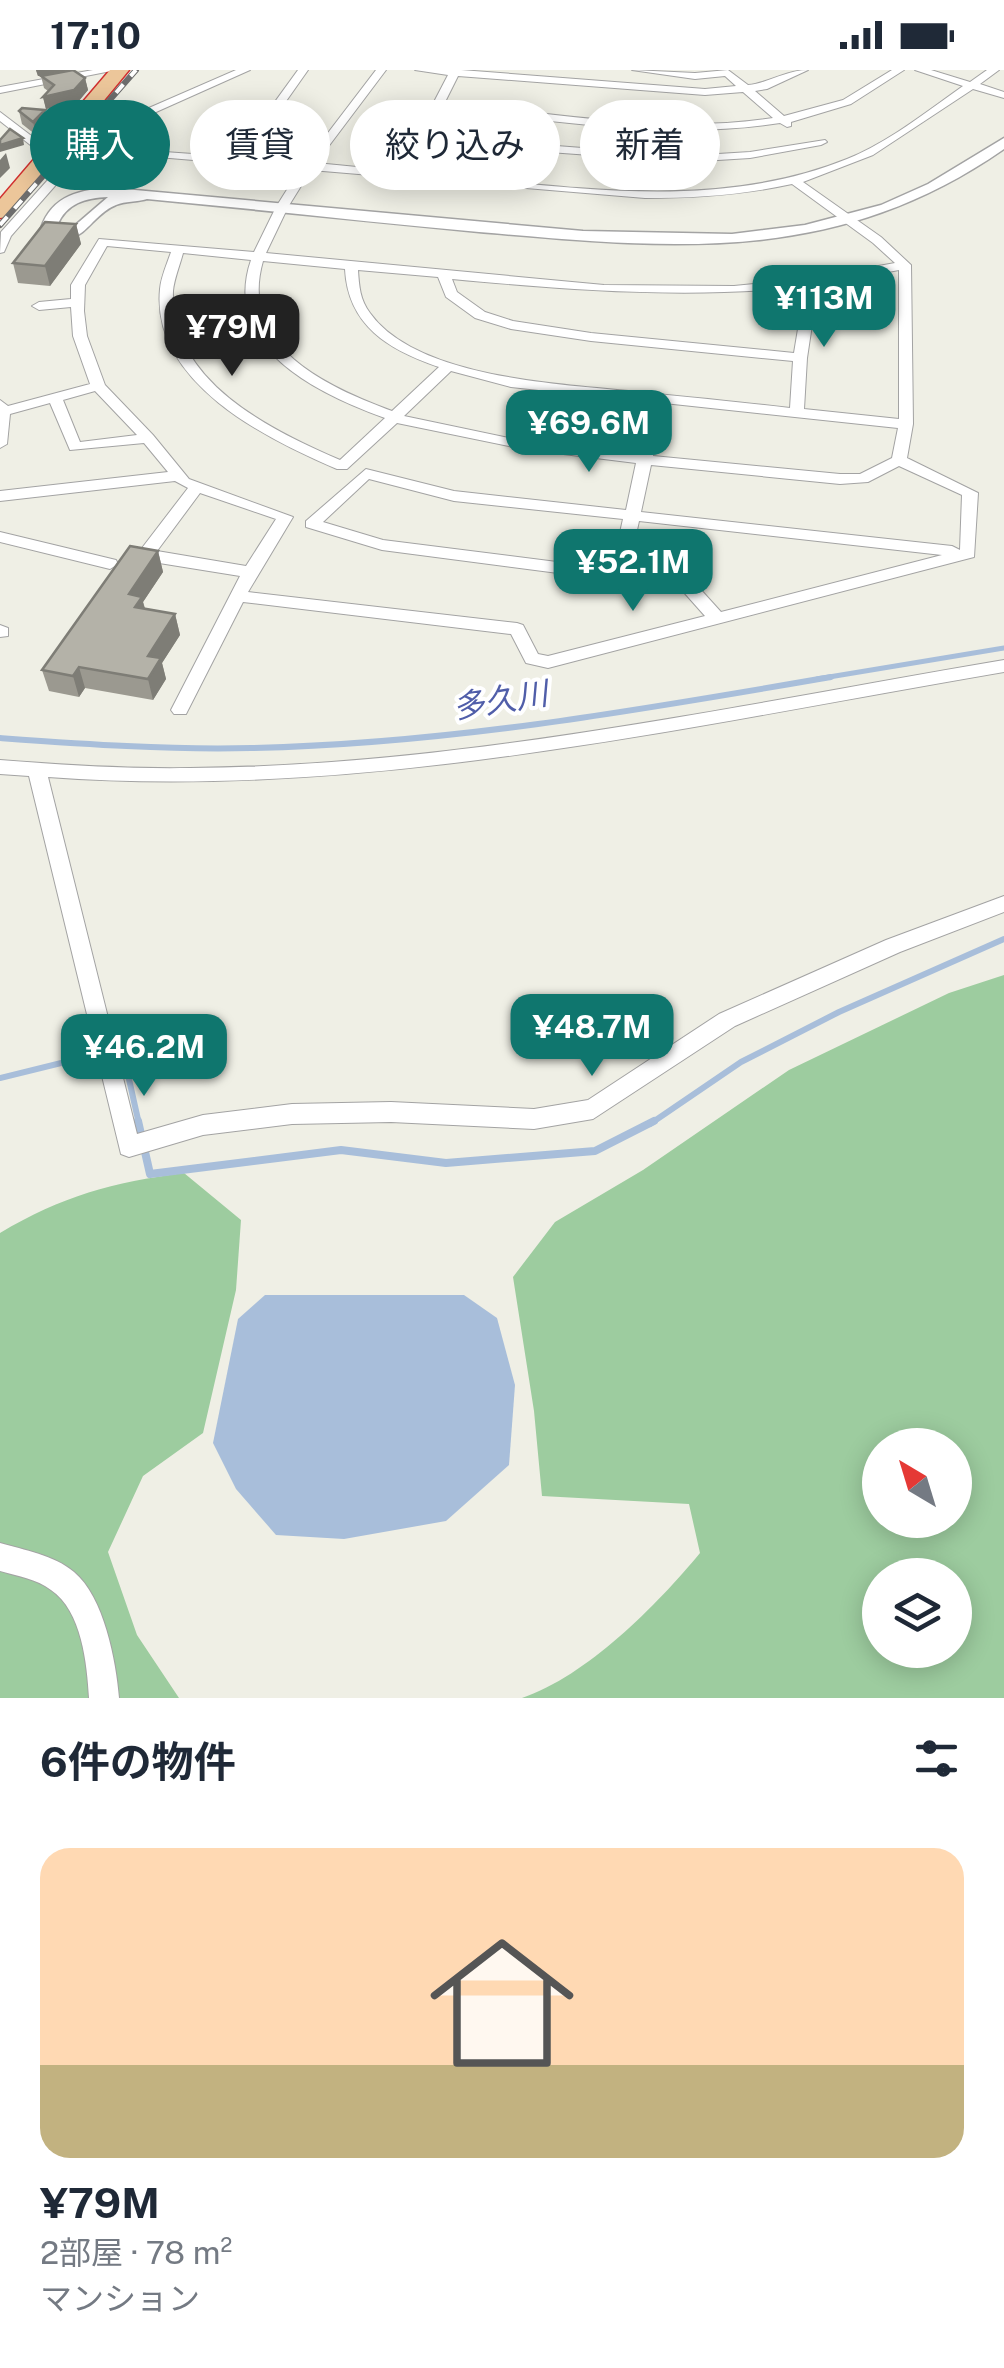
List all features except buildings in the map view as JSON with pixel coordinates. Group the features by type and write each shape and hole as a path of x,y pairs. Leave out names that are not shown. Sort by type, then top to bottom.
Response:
{"highway":[{"path":"96,100 120,70"},
{"path":"0,212 10,190 30,173"}],"street":[{"path":"0,90 111,70"},
{"path":"0,249 6,235 86,144 123,122 234,78 244,70"},
{"path":"197,100 244,83 263,70"},
{"path":"282,100 303,70"},
{"path":"330,134 381,70"},
{"path":"420,70 704,92 744,90 788,79 804,70"},
{"path":"600,85 604,70"},
{"path":"637,70 695,76 727,73 780,120 855,160"},
{"path":"560,115 698,126 780,120 847,102 899,70"},
{"path":"920,70 1004,95"},
{"path":"560,187 669,195 735,191 793,180 855,160 994,70"},
{"path":"441,100 455,72"},
{"path":"44,77 66,78"},
{"path":"190,103 113,137 98,149 190,157"},
{"path":"0,114 30,139"},
{"path":"560,150 686,160 750,155 821,142"},
{"path":"141,196 106,204 80,230 49,228 50,220 64,205 81,195 141,196 667,240 778,234 850,220 936,188 1004,142"},
{"path":"793,180 905,264"},
{"path":"295,190 257,256 251,288 253,307 274,348 332,390 394,418 490,442 840,479 863,479 900,460"},
{"path":"180,710 250,572 285,517 195,489 178,476 98,386 80,336 77,302 78,285 103,242 604,289 734,290 812,282 905,264"},
{"path":"178,249 165,275 163,304 188,362 244,419 288,445 342,466 448,368"},
{"path":"351,264 349,282 363,312 389,340 448,368 512,382 906,424"},
{"path":"900,460 906,424 905,264"},
{"path":"443,274 451,294 480,315 511,325 800,358"},
{"path":"797,413 800,358 812,282"},
{"path":"39,306 77,302"},
{"path":"0,444 4,419 0,409 98,386"},
{"path":"55,398 75,447 148,438"},
{"path":"620,575 658,399"},
{"path":"900,460 970,493 968,553"},
{"path":"715,616 686,584 382,545 312,524 366,474 454,496 968,553"},
{"path":"0,496 178,476"},
{"path":"195,489 148,552 152,558 250,572"},
{"path":"0,537 110,564"},
{"path":"240,596 517,629 532,659 548,662 968,553"},
{"path":"0,767 236,777 463,755 548,745 1004,666"},
{"path":"37,771 129,1148 203,1126 292,1114 391,1112 534,1119 593,1110 726,1020 893,946 1004,904"},
{"path":"0,1557 42,1570 68,1585 88,1621 103,1674 104,1698"}],"green space":[{"path":"1004,975 1004,1698 522,1698 547,1688 596,1656 642,1616 700,1553 689,1504 542,1496 534,1411 513,1277 555,1222 643,1170 789,1070 949,993"},
{"path":"184,1173 241,1220 236,1290 203,1433 143,1476 108,1552 137,1635 179,1698 0,1698 0,1233 89,1192"}],"water":[{"path":"265,1295 464,1295 497,1318 515,1385 509,1465 446,1521 344,1539 276,1535 236,1489 213,1443 238,1319"}],"waterway":[{"name":"多久川","path":"817,679 1004,648"},
{"name":"多久川","path":"0,738 220,748 397,740 615,713 831,677"},
{"path":"650,1124 741,1062 839,1012 1004,939"},
{"path":"0,1078 122,1048 139,1124"},
{"path":"138,1121 150,1174 341,1150 446,1163 595,1151 654,1121"}],"railway":[{"path":"0,225 136,70"}]}
